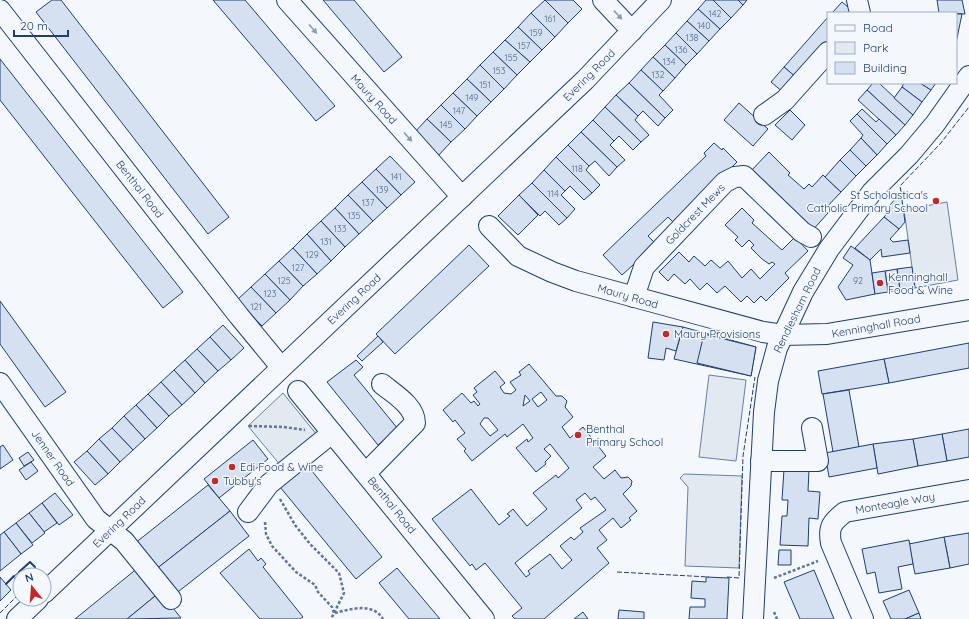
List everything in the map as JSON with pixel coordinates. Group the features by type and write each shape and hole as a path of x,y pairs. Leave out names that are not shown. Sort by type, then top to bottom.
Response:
{"street":[{"name":"Maury Road","path":"287,0 462,197"},
{"path":"603,0 632,31"},
{"name":"Evering Road","path":"52,585 585,80 660,0"},
{"path":"857,0 860,12"},
{"name":"Benthal Road","path":"0,10 234,310 281,367"},
{"path":"764,115 785,100 827,53"},
{"name":"Rendlesham Road","path":"753,619 761,461 768,381 774,357 783,335 817,268 847,222 931,129 969,76"},
{"name":"Goldcrest Mews","path":"634,297 644,267 726,182 735,177 744,176 802,232 811,237"},
{"name":"Maury Road","path":"489,226 518,256 552,272 576,281 750,329 783,335"},
{"name":"Kenninghall Road","path":"783,335 827,334 969,310"},
{"name":"Jenner Road","path":"0,383 96,519 124,541 171,599"},
{"path":"366,472 415,423 415,417 409,406 382,384"},
{"name":"Benthal Road","path":"298,391 366,472 484,619"},
{"path":"761,461 818,461 812,428"},
{"path":"256,516 269,484 332,433"},
{"name":"Monteagle Way","path":"863,619 835,554 829,533 833,521 845,512 969,490"},
{"path":"17,619 30,607"}],"path":[{"path":"242,426 284,427 332,433"},
{"path":"279,497 295,524 310,544 339,573 344,593 331,619"},
{"path":"256,516 272,546 296,572 315,585 318,592 332,607 334,613"},
{"path":"756,579 769,580 835,554"},
{"path":"334,613 369,609 377,610 383,619"}],"green space":[{"path":"947,202 958,280 915,288 904,210"},
{"path":"709,375 746,380 736,461 699,457"},
{"path":"283,393 317,435 281,466 248,426"},
{"path":"684,474 742,476 739,568 685,566 688,487 680,478"}],"building":[{"path":"52,0 61,0 229,217 208,234 36,12"},
{"path":"213,0 245,0 335,106 316,121"},
{"path":"323,0 354,0 402,57 384,72"},
{"path":"545,0 573,0 582,9 568,23"},
{"path":"545,0 568,23 555,37 531,13"},
{"path":"706,0 713,0 731,18 720,29 698,9"},
{"path":"713,0 738,0 743,5 731,18"},
{"path":"738,0 747,0 743,5"},
{"path":"937,0 962,0 965,14 957,14 957,12 939,12"},
{"path":"842,2 854,12 833,12"},
{"path":"698,9 720,29 709,41 687,21"},
{"path":"531,13 555,37 542,50 518,27"},
{"path":"957,14 962,14 957,38"},
{"path":"827,18 827,47 799,80 784,67"},
{"path":"687,21 709,41 697,54 676,33"},
{"path":"518,27 542,50 530,62 505,40"},
{"path":"676,33 697,54 686,65 665,45"},
{"path":"505,40 530,62 517,75 493,52"},
{"path":"665,45 686,65 675,78 653,57"},
{"path":"493,52 517,75 504,89 480,65"},
{"path":"653,57 675,78 663,91 641,70"},
{"path":"0,59 183,292 163,308 0,100"},
{"path":"480,65 504,89 491,102 467,79"},
{"path":"784,67 797,78 784,93 771,82"},
{"path":"641,70 663,91 659,95 673,110 665,118 629,83"},
{"path":"467,79 491,102 477,116 453,93"},
{"path":"629,83 665,118 658,126 643,111 638,116 616,95"},
{"path":"872,84 880,84 913,115 905,125 867,90"},
{"path":"904,84 922,84 931,90 922,102 902,87"},
{"path":"922,84 935,84 931,90"},
{"path":"902,87 922,102 913,115 894,98"},
{"path":"867,90 905,125 896,135 858,100"},
{"path":"453,93 477,116 465,129 441,105"},
{"path":"616,95 638,116 635,120 649,135 641,142 605,107"},
{"path":"739,103 768,129 753,146 724,120"},
{"path":"441,105 465,129 451,142 427,119"},
{"path":"605,107 641,142 633,150 619,136 614,141 593,120"},
{"path":"862,109 876,122 879,119 896,135 887,144 857,114"},
{"path":"790,110 805,125 792,140 775,125"},
{"path":"857,114 887,144 877,155 861,138 863,135 850,121"},
{"path":"427,119 451,142 437,157 414,133"},
{"path":"593,120 614,141 610,145 625,160 617,167 581,132"},
{"path":"581,132 617,167 609,176 595,161 589,166 568,145"},
{"path":"861,138 877,155 866,166 850,150"},
{"path":"714,143 722,150 723,148 737,162 675,224 668,217 648,236 656,244 622,275 603,255 706,156 704,153"},
{"path":"568,145 589,166 586,170 600,185 592,193 556,157"},
{"path":"850,150 866,166 856,176 840,160"},
{"path":"769,152 790,173 788,175 804,189 809,184 812,187 823,175 841,192 824,210 828,213 811,232 750,172"},
{"path":"390,156 415,182 401,195 376,169"},
{"path":"556,157 592,193 584,200 570,186 565,191 544,170"},
{"path":"840,160 856,176 841,192 825,177"},
{"path":"376,169 401,195 387,208 362,182"},
{"path":"544,170 565,191 561,195 575,209 567,218 532,183"},
{"path":"362,182 387,208 373,221 348,195"},
{"path":"532,183 567,218 559,225 545,211 540,216 519,195"},
{"path":"901,192 905,222 899,229 884,217 891,209 890,205"},
{"path":"348,195 373,221 359,234 335,208"},
{"path":"519,195 538,215 518,235 498,216"},
{"path":"335,208 359,234 345,247 321,221"},
{"path":"742,208 754,220 752,223 782,250 795,237 808,251 785,273 789,278 766,301 761,296 754,303 747,296 741,302 725,286 717,293 707,283 700,290 690,279 685,284 674,274 668,281 659,272 679,252 689,262 694,256 705,266 711,260 720,268 728,261 742,278 751,269 760,279 775,264 772,262 769,264 762,259 751,248 754,245 749,240 742,247 735,240 738,237 725,225"},
{"path":"884,217 899,229 890,239 893,242 908,240 910,253 882,257 881,249 870,260 855,248"},
{"path":"321,221 345,247 331,261 307,234"},
{"path":"307,234 331,261 317,274 293,248"},
{"path":"469,245 489,266 395,354 376,334"},
{"path":"851,246 870,260 875,294 846,300 838,287 853,265 843,258"},
{"path":"293,248 317,274 303,286 279,261"},
{"path":"279,261 303,286 290,300 265,274"},
{"path":"912,267 915,288 900,290 897,269"},
{"path":"897,269 900,290 888,292 885,271"},
{"name":"Kenninghall Food & Wine","path":"885,271 888,292 875,294 872,273"},
{"path":"265,274 290,300 276,313 251,287"},
{"path":"251,287 276,313 262,326 237,300"},
{"path":"0,301 66,392 45,407 0,344"},
{"name":"Maury Provisions","path":"653,322 683,327 676,351 666,348 664,360 648,358"},
{"path":"223,325 244,348 231,360 210,337"},
{"path":"683,327 756,347 751,376 674,359"},
{"path":"704,334 756,347 751,376 697,363"},
{"path":"378,336 383,342 362,361 357,356"},
{"path":"210,337 231,360 218,371 197,349"},
{"path":"969,343 969,368 889,383 884,359"},
{"path":"197,349 218,371 205,383 185,360"},
{"path":"884,359 889,383 822,394 818,371"},
{"path":"185,360 205,383 195,393 174,370"},
{"path":"356,360 363,367 354,375 398,429 378,445 327,382"},
{"path":"529,364 556,396 562,396 567,401 565,407 573,417 562,427 570,438 583,427 606,456 593,467 604,479 615,470 621,478 628,477 632,481 631,486 623,494 637,511 629,518 631,520 621,528 613,518 599,530 607,540 597,548 609,563 544,619 515,619 512,616 522,608 485,563 476,570 472,564 470,566 432,519 471,489 499,525 510,516 507,514 513,509 527,526 547,509 533,493 556,475 558,478 569,468 550,444 544,449 551,456 545,462 546,464 536,472 516,448 527,439 528,442 533,438 523,424 507,437 505,434 472,461 464,451 466,449 457,439 465,433 455,420 453,422 443,410 462,393 471,403 474,401 478,406 480,404 473,395 477,392 474,388 495,371 505,383 500,387 504,393 511,394 516,390 510,382 521,375 519,372","holes":["541,392 547,400 538,407 532,399","525,395 530,401 523,406","484,418 488,418 498,430 490,436 480,424","585,493 591,500 595,497 606,510 580,528 583,532 574,540 571,537 560,546 572,560 562,569 550,554 528,571 530,574 526,577 515,563 582,508 576,500"]},
{"path":"174,370 195,393 182,405 161,382"},
{"path":"161,382 182,405 169,416 148,394"},
{"path":"849,390 859,447 833,452 823,394"},
{"path":"148,394 169,416 157,428 136,405"},
{"path":"136,405 157,428 145,439 124,416"},
{"path":"124,416 145,439 133,450 112,428"},
{"path":"112,428 133,450 120,462 99,439"},
{"path":"969,429 969,457 947,461 942,434"},
{"path":"942,434 947,461 918,466 913,439"},
{"path":"99,439 120,462 108,474 87,451"},
{"path":"913,439 918,466 878,474 873,444"},
{"path":"253,440 268,459 219,498 204,479"},
{"path":"873,444 877,468 829,477 825,453"},
{"path":"3,445 13,460 0,469 0,447"},
{"path":"87,451 108,474 95,485 74,462"},
{"path":"28,452 34,460 24,466 19,458"},
{"path":"31,462 38,471 26,480 19,470"},
{"path":"307,465 382,557 356,579 280,487"},
{"path":"784,469 809,470 808,491 820,492 818,519 809,518 808,546 780,545 782,516 787,516 788,500 782,500"},
{"path":"208,485 230,511 155,570 134,544"},
{"path":"55,493 73,515 59,525 42,503"},
{"path":"42,503 57,523 44,532 29,513"},
{"path":"230,511 249,536 174,595 155,570"},
{"path":"29,513 45,533 32,543 16,523"},
{"path":"16,523 33,545 21,554 4,532"},
{"path":"4,532 21,554 0,571 0,535"},
{"path":"969,533 969,564 950,568 944,537"},
{"path":"944,537 950,568 915,574 909,544"},
{"path":"909,540 913,564 898,567 902,589 879,593 875,572 867,574 862,549"},
{"path":"249,549 258,561 261,558 266,564 263,567 303,617 300,619 260,619 220,573"},
{"path":"779,550 791,550 791,565 778,565"},
{"path":"139,567 160,592 127,619 75,619"},
{"path":"397,568 440,619 409,619 379,583"},
{"path":"814,570 834,619 800,619 784,582"},
{"path":"0,577 11,590 0,601"},
{"path":"706,577 729,578 727,619 689,619 690,607 705,607 705,599 691,598 692,581 706,582"},
{"path":"909,590 919,613 905,619 891,619 883,601"},
{"path":"160,592 181,618 127,619"},
{"path":"619,610 644,612 644,619 618,619"},
{"path":"583,612 588,619 574,619"},
{"path":"919,613 921,619 905,619"}],"fence":[{"path":"901,192 900,186 940,144 969,107"},
{"path":"727,577 739,578 743,456 755,377"},
{"path":"617,572 709,577"},
{"path":"0,613 12,601"}],"wall":[{"path":"24,567 30,562 35,567"},
{"path":"6,584 12,578"}],"place":[{"name":"St Scholastica's Catholic Primary School","path":"936,201"},
{"name":"Kenninghall Food & Wine","path":"880,283"},
{"name":"Maury Provisions","path":"666,334"},
{"name":"Benthal Primary School","path":"578,435"},
{"name":"Edi Food & Wine","path":"232,467"},
{"name":"Tubby's","path":"215,481"}]}
